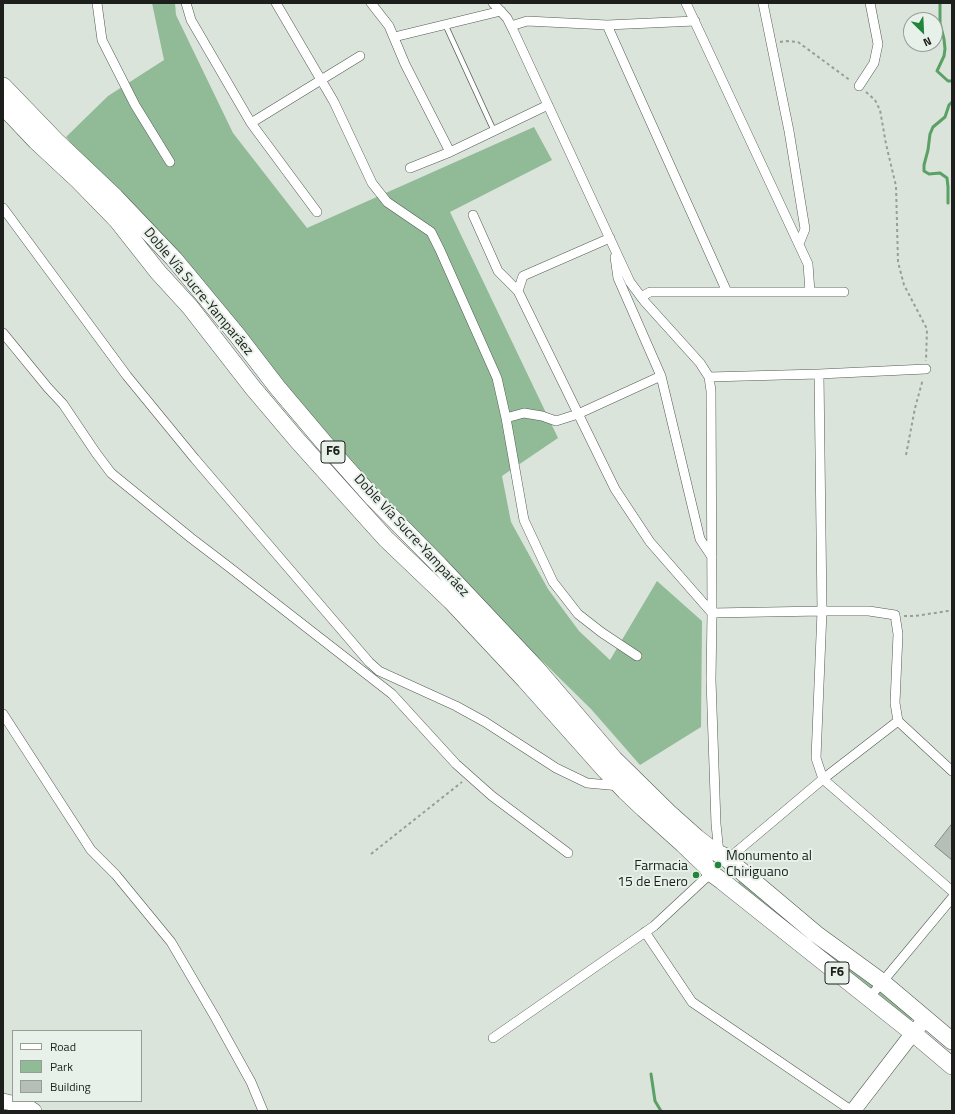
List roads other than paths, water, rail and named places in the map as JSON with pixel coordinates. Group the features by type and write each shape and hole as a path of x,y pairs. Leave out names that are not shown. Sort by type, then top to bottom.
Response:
{"highway":[{"name":"Doble Vía Sucre-Yamparáez","path":"3,86 9,111 36,141 79,181 117,220 158,272 190,307 253,388 341,490 386,539 456,607 525,680 627,782 644,809 683,844 719,864 882,982 952,1041"},
{"name":"Doble Vía Sucre-Yamparáez","path":"719,864 869,998 952,1066"}],"main road":[{"path":"853,1111 926,1018"},
{"path":"3,1101 12,1111"},
{"path":"3,1101 28,1107 34,1111"}],"street":[{"path":"97,3 102,40 135,105 170,162"},
{"path":"186,3 191,20 251,123 317,212"},
{"path":"276,3 334,102 372,183 387,202 431,232 497,378 506,418 524,520 553,582 578,614 601,632 637,656"},
{"path":"371,3 389,26 405,64 450,152"},
{"path":"493,3 507,18 511,26 630,282 641,297 700,363 709,377 711,391 711,680 716,824 719,864"},
{"path":"686,3 808,264 810,292"},
{"path":"763,3 789,131 805,229 799,244"},
{"path":"859,86 874,63 878,44 870,3"},
{"path":"394,37 501,11"},
{"path":"511,26 527,21 607,25 695,21"},
{"path":"607,25 727,292"},
{"path":"251,123 360,56"},
{"path":"410,168 450,152 548,106"},
{"path":"3,208 127,376 195,459 369,662 379,670 456,706 485,722 556,768 587,784 627,782"},
{"path":"473,215 498,271 518,291 615,489 650,542 712,613 869,611 895,615 898,634 895,703 898,721 952,771"},
{"path":"518,291 523,276 611,242"},
{"path":"611,242 618,278 661,376 700,539 712,557"},
{"path":"641,297 650,292 844,292"},
{"path":"3,333 63,404 111,473 191,538 392,694 456,764 492,796 568,854"},
{"path":"709,377 926,369"},
{"path":"819,374 822,611 816,758 823,779 952,890"},
{"path":"506,418 524,413 542,416 556,421 578,414 661,376"},
{"path":"370,677 379,670"},
{"path":"3,714 91,850 116,875 171,942 215,1017 247,1076 263,1111"},
{"path":"493,1038 654,926 719,864 823,779 898,721"},
{"path":"869,998 952,898"},
{"path":"645,932 692,1002 853,1111"}],"lane":[{"path":"445,24 494,131"}],"waterway":[{"path":"940,3 940,23 945,49 944,56 937,71 948,81 952,81"},
{"path":"948,203 947,178 940,173 929,174 924,171 924,165 930,134 933,127 945,117 949,105 952,102"},
{"path":"651,1074 655,1101 661,1111"}],"place":[{"name":"Monumento al Chiriguano","path":"718,865"},
{"name":"Farmacia 15 de Enero","path":"696,875"}]}
